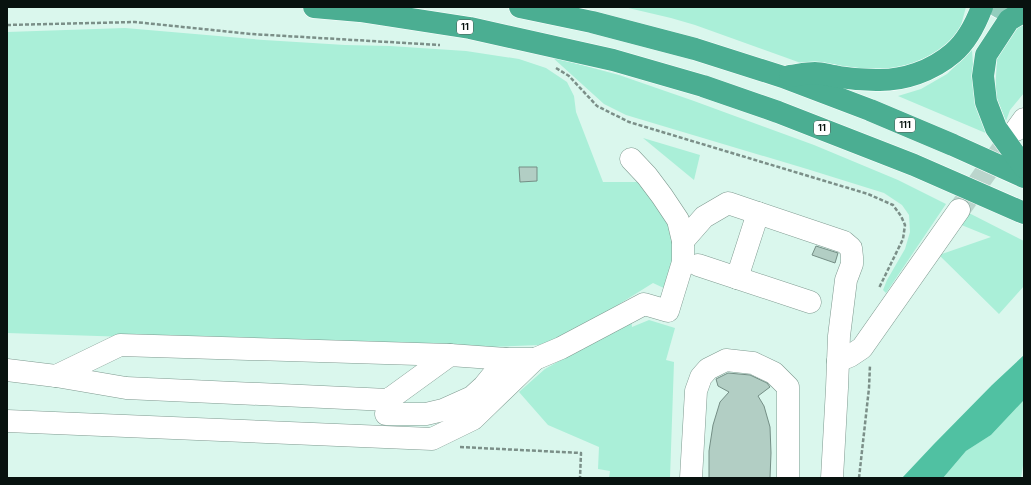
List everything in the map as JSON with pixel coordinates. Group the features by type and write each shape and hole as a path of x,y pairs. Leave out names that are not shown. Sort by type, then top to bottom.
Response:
{"highway":[{"name":"11","path":"314,7 360,11 470,28 613,60 696,84 778,112 914,165 1024,214"},
{"path":"520,7 592,22 688,47 783,77 815,73 877,80 899,78 917,74 954,53 971,30 982,7"},
{"path":"1023,13 1009,20 986,55 983,76 986,102 996,128 1024,167"},
{"name":"111","path":"783,77 870,110 1024,177"}],"main road":[{"path":"999,7 1012,12 1023,13"}],"street":[{"path":"7,421 432,439 473,419 535,359 561,348 644,304 668,311 683,262 682,241 678,220 647,176 630,159"},
{"path":"682,241 704,217 728,203 844,242 851,248 852,264 846,280 839,336 832,478"},
{"path":"838,360 850,356 862,348 959,210"},
{"path":"737,278 758,213"},
{"path":"698,265 810,302"},
{"path":"56,376 120,345 535,359"},
{"path":"7,370 56,376 126,388 388,400 450,355"},
{"path":"386,414 426,414 443,410 472,397 484,386 506,359"},
{"path":"691,478 696,391 701,377 708,369 726,360 753,363 774,372 788,387 788,478"}],"path":[{"path":"7,25 135,22 251,34 444,45"},
{"path":"553,66 569,76 597,106 629,122 868,194 893,205 905,225 903,239 879,287 880,294"},
{"path":"859,478 869,388 872,338 870,336"},
{"path":"459,447 581,453 580,478"}],"shaded area":[{"path":"624,7 966,7 960,29 946,46 900,70 812,67 695,25"},
{"path":"1024,25 1024,93 1010,110 1006,121 995,94 997,59 1012,30"},
{"path":"125,28 264,40 466,51 519,59 546,68 567,82 574,96 576,112 603,182 640,182 676,234 668,290 653,283 568,336 539,345 466,348 7,333 7,32"},
{"path":"972,50 974,78 988,134 898,96 921,89 947,74"},
{"path":"552,57 619,75 814,145 898,180 946,204 886,293 883,290 887,280 905,249 910,232 909,215 902,205 884,193 626,115 604,104"},
{"path":"643,138 700,155 694,180"},
{"path":"965,211 1024,241 1024,286 999,314 939,255 991,237 959,224"},
{"path":"631,317 632,327 649,320 675,328 666,360 674,362 670,478 609,478 610,471 598,469 599,447 548,425 519,392 545,369"},
{"path":"1024,355 1024,400 991,435 966,451 943,478 902,478 992,385"},
{"path":"1024,400 1024,459 1021,478 943,478 966,451 991,435"}],"building":[{"path":"519,167 537,167 537,181 520,182"},
{"path":"816,246 838,253 835,263 812,255"},
{"path":"728,373 750,375 767,383 770,387 758,396 764,406 770,427 770,478 709,478 709,451 713,425 720,402 729,392 718,386 716,379"}],"tunnel":[{"path":"959,210 1016,130"}]}
